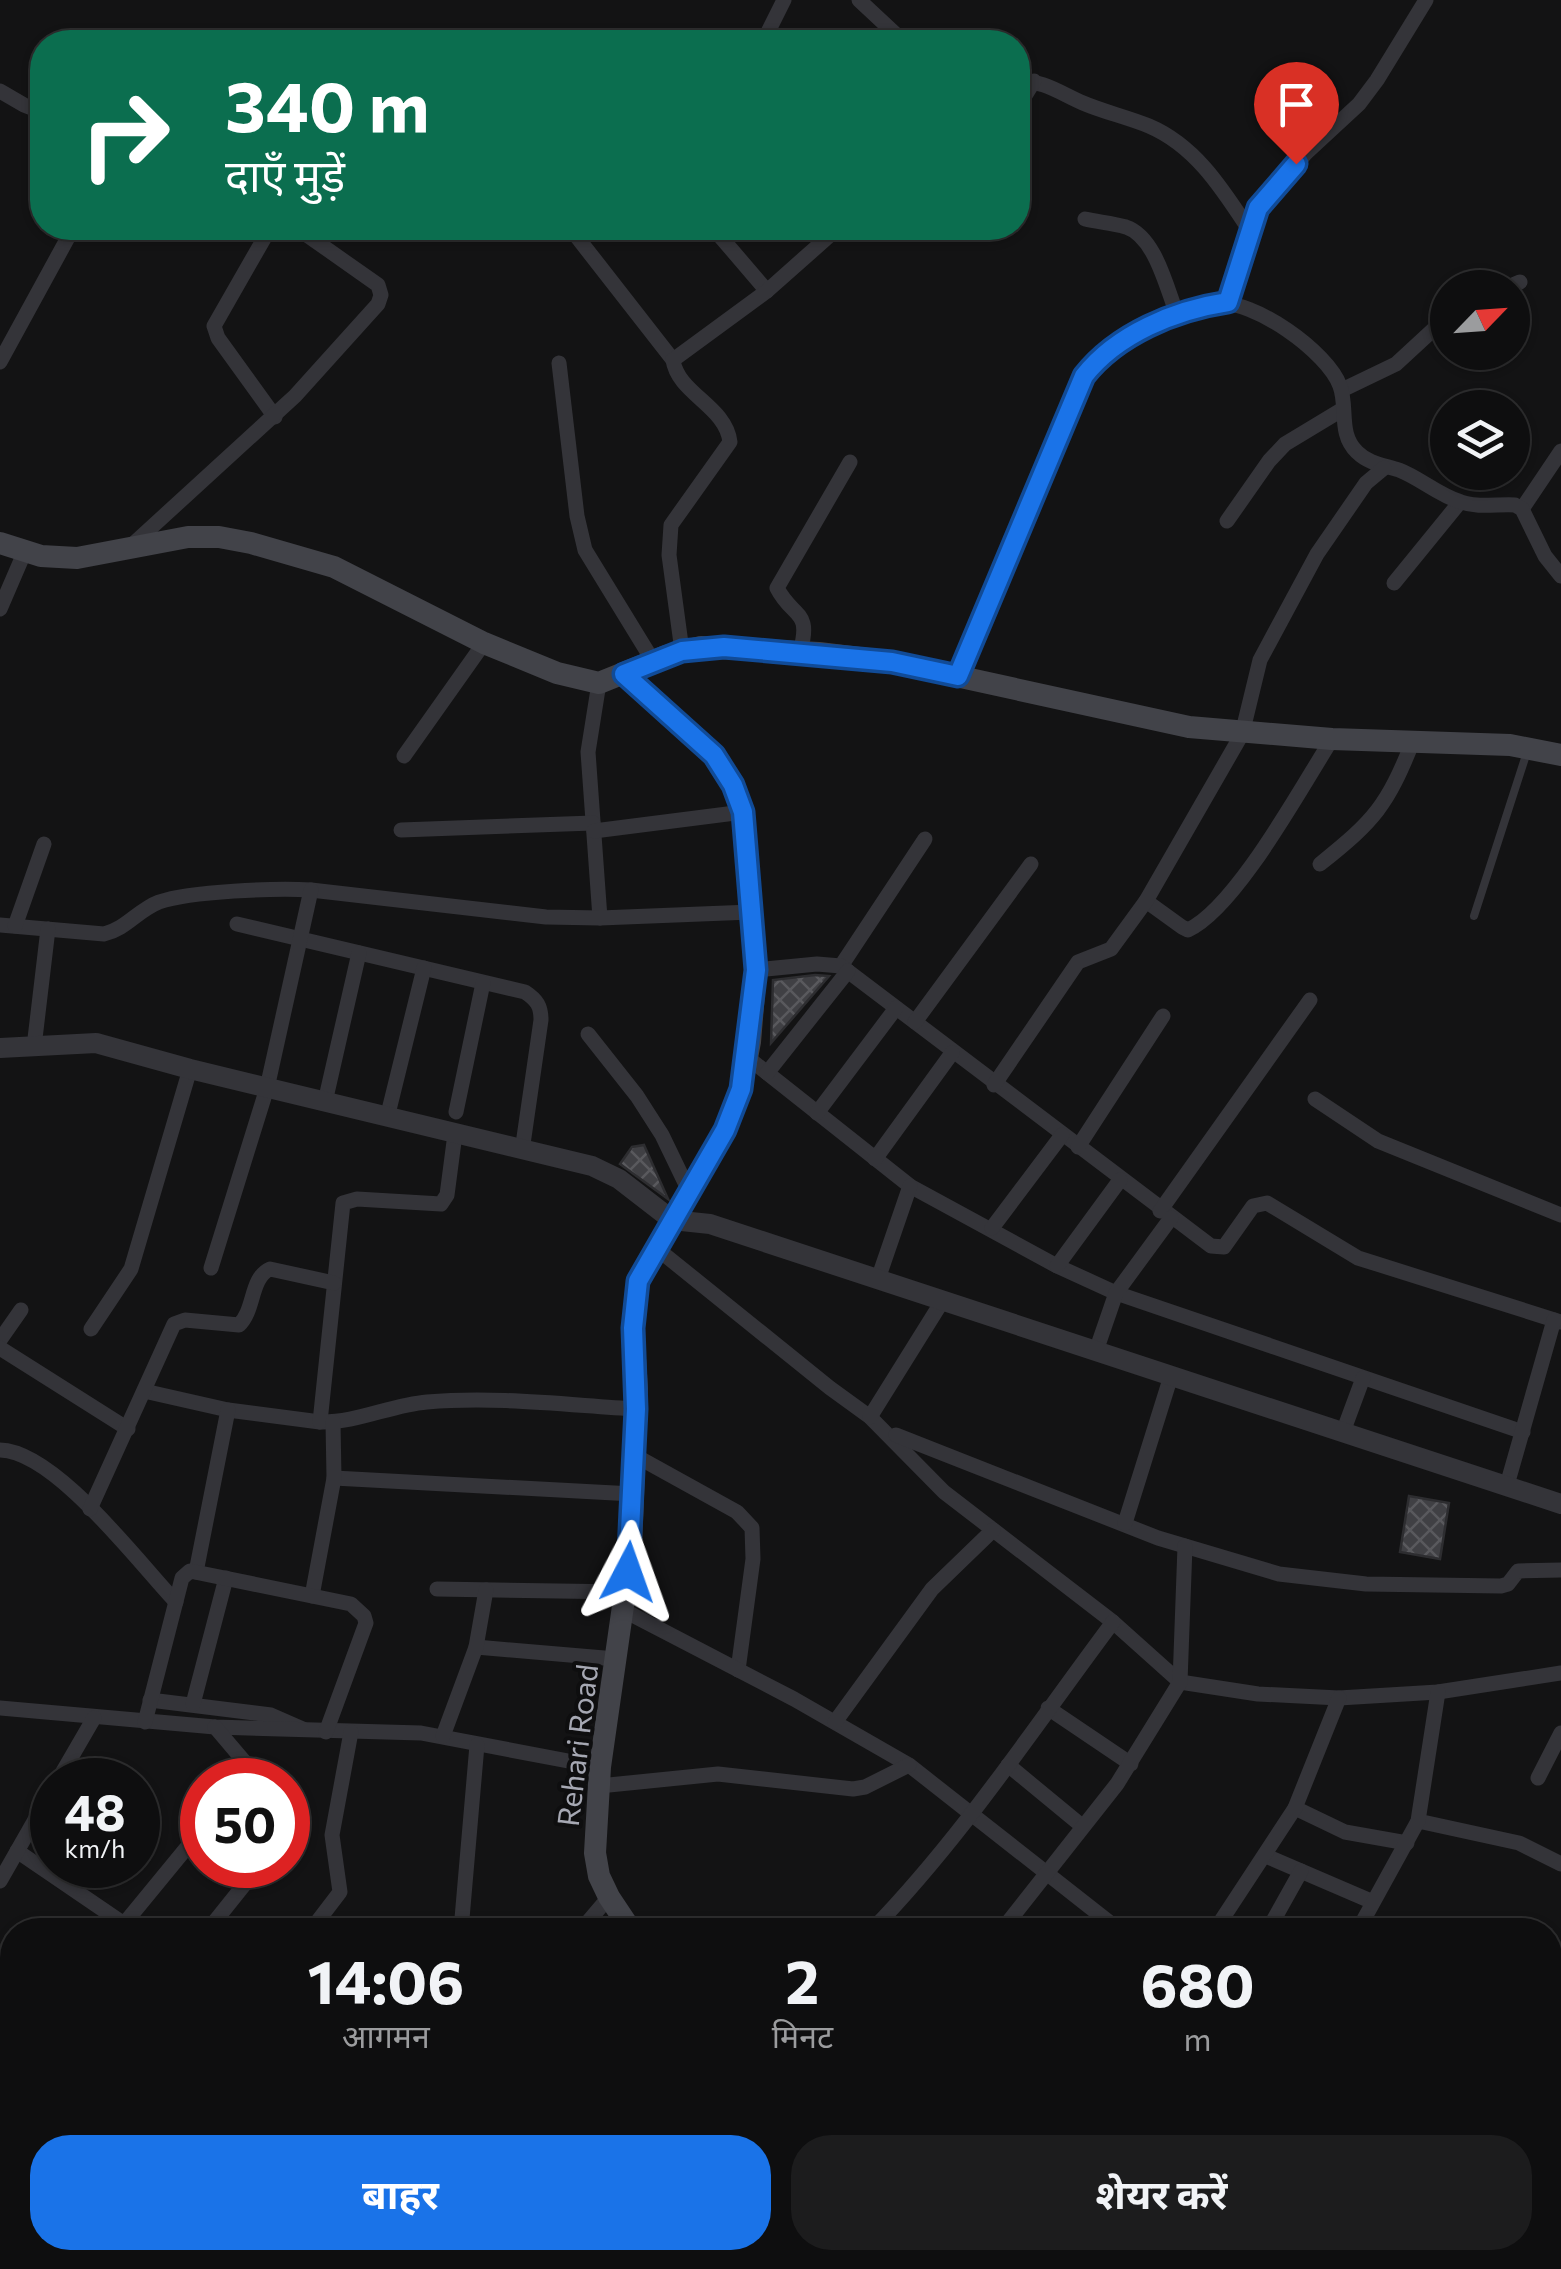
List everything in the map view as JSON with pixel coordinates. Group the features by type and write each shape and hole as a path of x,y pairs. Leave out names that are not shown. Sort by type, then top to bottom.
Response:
{"main road":[{"path":"0,543 25,552 77,558 130,546 218,538 303,556 371,584 484,643 558,673 598,684 682,651 724,647 800,652 892,662 1189,727 1242,734 1528,748 1561,755"},
{"name":"Rehari Road","path":"623,1918 599,1876 595,1853 600,1776 624,1601 634,1455 633,1328 638,1281 725,1130 741,1089 756,970 743,812 733,785 714,755 624,674"}],"street":[{"path":"769,30 784,0"},
{"path":"1228,302 1250,231 1266,197 1368,92 1426,0"},
{"path":"864,2 892,30"},
{"path":"1030,82 1149,126 1184,148 1218,184 1250,231"},
{"path":"0,91 30,106"},
{"path":"1085,219 1137,232 1152,254 1178,317"},
{"path":"0,362 67,240"},
{"path":"263,240 214,326 218,338 275,416"},
{"path":"130,546 275,416 369,316 381,295 378,285 314,240"},
{"path":"579,240 673,360 677,374 727,427 730,442 671,525 669,556 682,651"},
{"path":"723,240 767,292"},
{"path":"673,360 767,292 825,240"},
{"path":"958,676 1084,376 1114,343 1137,331 1228,302 1248,308 1310,348 1326,363 1342,390 1346,436 1361,456 1460,502 1515,505 1522,509 1544,556 1561,576"},
{"path":"1342,390 1396,364 1430,333"},
{"path":"559,363 577,516 585,550 654,660"},
{"path":"1227,521 1285,444 1343,408"},
{"path":"1522,509 1561,450"},
{"path":"800,652 805,632 803,620 777,588 850,462"},
{"path":"994,1085 1074,966 1086,957 1111,949 1146,902 1242,734 1250,692 1267,646 1335,524 1366,483 1384,468"},
{"path":"1394,584 1460,502"},
{"path":"0,609 25,552"},
{"path":"404,756 484,643"},
{"path":"598,684 589,737 600,918"},
{"path":"1146,902 1182,928 1188,930 1198,925 1253,863 1332,739"},
{"path":"1320,864 1358,834 1384,804 1413,741"},
{"path":"400,830 594,827 743,812"},
{"path":"767,1073 844,968 925,839"},
{"path":"44,844 8,926 104,934 161,902 257,890 310,890 532,916 600,918 751,912"},
{"path":"915,1022 1031,864"},
{"path":"211,1268 266,1088 310,890"},
{"path":"238,924 524,992 541,1008 522,1150"},
{"path":"34,1046 48,930"},
{"path":"325,1102 359,953"},
{"path":"756,970 817,964 844,968 1165,1214 1218,1248 1228,1244 1253,1206 1267,1204 1358,1258 1558,1321 1507,1485"},
{"path":"388,1118 424,968"},
{"path":"456,1112 484,983"},
{"path":"1096,1351 1116,1294 1165,1214 1310,1000"},
{"path":"818,1113 896,1008"},
{"path":"1078,1147 1163,1016"},
{"path":"588,1034 656,1126 688,1191"},
{"path":"0,1048 106,1045 606,1171 672,1220 710,1224 1561,1504"},
{"path":"875,1159 952,1053"},
{"path":"747,1057 910,1186 1058,1266 1116,1294 1522,1432"},
{"path":"91,1329 130,1269 190,1069"},
{"path":"1316,1100 1378,1141 1561,1215"},
{"path":"312,1596 334,1478 327,1422 334,1283 344,1203 357,1199 441,1204 447,1195 455,1134"},
{"path":"992,1228 1062,1135"},
{"path":"1058,1266 1120,1180"},
{"path":"878,1279 910,1186"},
{"path":"655,1247 870,1417 944,1492 1113,1622 1180,1682 1258,1694 1340,1698 1438,1692 1561,1674"},
{"path":"90,1509 174,1324 185,1320 239,1325 247,1318 264,1270 334,1283"},
{"path":"870,1417 942,1300"},
{"path":"21,1310 0,1344 128,1429"},
{"path":"1124,1523 1171,1376"},
{"path":"1343,1432 1364,1378"},
{"path":"144,1392 228,1410 327,1422 398,1406 449,1401 636,1409"},
{"path":"196,1572 228,1410"},
{"path":"888,1432 1184,1546 1279,1574 1366,1584 1501,1586 1508,1584 1518,1570 1561,1570"},
{"path":"0,1450 25,1454 40,1463 90,1509 176,1602"},
{"path":"634,1455 737,1512 752,1528 753,1559 738,1670"},
{"path":"334,1478 632,1494"},
{"path":"835,1722 922,1601 993,1530"},
{"path":"1011,1918 1131,1764 1180,1682 1184,1546"},
{"path":"145,1722 184,1573 196,1572 352,1604 364,1616 366,1623 326,1732"},
{"path":"193,1704 226,1578"},
{"path":"437,1589 624,1601 908,1765 1104,1918"},
{"path":"443,1736 476,1647 486,1590"},
{"path":"884,1918 971,1814 1113,1622"},
{"path":"476,1647 616,1659"},
{"path":"1365,1918 1418,1820 1438,1692"},
{"path":"1223,1918 1295,1808 1340,1698"},
{"path":"150,1700 271,1716 308,1732"},
{"path":"0,1708 214,1727 443,1736 600,1776 718,1774 853,1788 865,1787 908,1765"},
{"path":"1048,1708 1131,1764"},
{"path":"71,1758 94,1718"},
{"path":"214,1727 238,1758"},
{"path":"321,1918 340,1892 332,1835 350,1732"},
{"path":"1538,1778 1561,1733"},
{"path":"461,1918 477,1745"},
{"path":"1008,1765 1082,1826"},
{"path":"1295,1808 1345,1832 1406,1843"},
{"path":"1418,1820 1519,1842 1561,1864"},
{"path":"0,1882 30,1828"},
{"path":"17,1851 112,1918"},
{"path":"1266,1856 1374,1902"},
{"path":"134,1918 180,1858"},
{"path":"1275,1918 1301,1871"},
{"path":"218,1918 242,1888"},
{"path":"591,1918 609,1897"}],"lane":[{"path":"1474,916 1528,748"}],"building":[{"path":"829,976 771,1043 773,980"},
{"path":"644,1145 668,1199 620,1164 632,1147"},
{"path":"1409,1496 1449,1503 1440,1559 1400,1552"}],"route":[{"path":"628,1572 637,1390 633,1328 638,1281 725,1130 741,1089 750,1042 756,970 740,800 714,755 624,674 682,651 724,647 892,662 958,676 1084,376 1114,343 1137,331 1228,302 1258,208 1296,164"}]}
